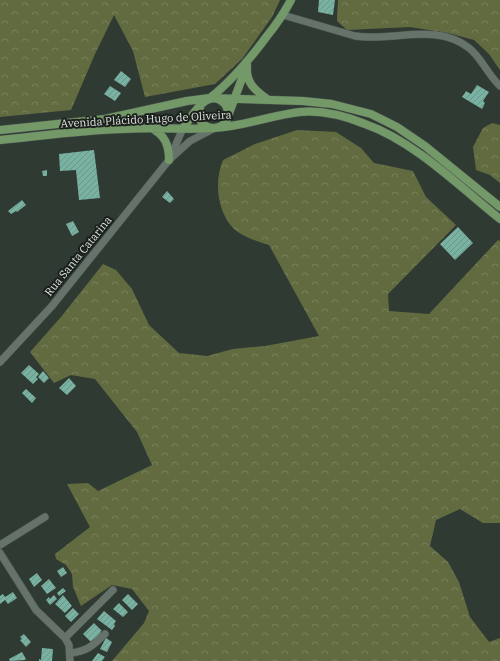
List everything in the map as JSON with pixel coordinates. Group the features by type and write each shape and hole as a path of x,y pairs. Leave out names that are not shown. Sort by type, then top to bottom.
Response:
{"main road":[{"path":"248,62 228,118 223,125 215,128 206,126 200,120 198,111 202,103 231,80 248,62 283,15 291,0"},
{"path":"248,62 247,73 253,89 267,99"},
{"path":"210,98 219,99 226,105 228,118"},
{"name":"Avenida Plácido Hugo de Oliveira","path":"0,130 105,119 187,101 210,98 267,99 332,104 371,114 385,120 425,146 500,207"},
{"name":"Rua Santa Catarina","path":"183,128 200,106"},
{"name":"Avenida Plácido Hugo de Oliveira","path":"0,140 104,130 215,128 301,112 330,114 365,124 397,138 412,148 500,219"},
{"path":"151,128 163,136 168,146 169,160"}],"street":[{"path":"283,15 366,38 410,34 444,36 458,39 471,49 500,86"},
{"name":"Rua Santa Catarina","path":"169,160 183,128"},
{"name":"Rua Santa Catarina","path":"0,362 52,306 169,160 190,141 215,128"},
{"path":"0,545 45,517"},
{"path":"0,553 36,610 66,638 70,653 70,661"},
{"path":"66,638 113,590"},
{"path":"70,653 87,650 94,646 105,634"}],"green space":[{"path":"0,0 280,0 272,17 242,59 215,84 145,97 133,51 114,15 95,54 71,110 0,117"},
{"path":"338,0 500,0 500,70 489,54 474,40 448,33 410,27 347,30 337,21"},
{"path":"492,123 500,125 500,183 490,175 476,170 473,147 483,128"},
{"path":"297,130 336,132 361,148 374,163 413,171 426,197 456,225 388,294 389,311 429,314 498,240 500,241 500,523 483,523 460,509 436,520 430,546 448,562 459,582 470,617 489,642 500,638 500,661 112,661 144,623 149,611 132,589 112,585 81,606 73,587 72,574 66,565 56,559 55,554 90,527 67,484 88,483 98,491 152,465 137,432 95,379 71,375 54,383 30,352 61,317 103,264 116,270 132,289 149,325 179,353 207,356 233,349 265,346 319,336 269,245 236,231 223,213 219,196 218,186 220,168 223,160 255,144"}],"building":[{"path":"319,0 335,0 333,15 318,12"},
{"path":"121,71 131,79 125,87 114,80"},
{"path":"477,85 489,92 483,101 485,103 482,109 462,97 466,91 471,94"},
{"path":"110,86 121,93 115,101 104,94"},
{"path":"94,150 100,198 79,200 76,170 60,171 59,154"},
{"path":"47,170 47,176 43,176 42,171"},
{"path":"167,191 174,199 170,203 162,197"},
{"path":"22,200 26,205 17,212 16,211 11,214 8,211"},
{"path":"73,221 79,232 72,236 66,224"},
{"path":"458,227 473,243 455,260 440,244"},
{"path":"29,365 39,374 36,377 38,379 33,384 21,373"},
{"path":"43,371 49,378 44,383 38,377"},
{"path":"69,378 76,386 67,395 59,388"},
{"path":"26,389 36,398 32,403 22,393"},
{"path":"63,567 67,573 61,577 57,571"},
{"path":"37,573 42,580 34,587 29,579"},
{"path":"49,579 56,588 47,594 41,586"},
{"path":"63,588 66,591 59,596 57,593"},
{"path":"13,592 17,598 8,604 5,600 0,604 0,596 3,594 5,597"},
{"path":"128,594 138,604 132,610 122,600"},
{"path":"54,595 57,599 50,605 46,600 49,597 50,599"},
{"path":"63,595 72,606 65,613 55,604"},
{"path":"119,603 128,612 123,617 113,609"},
{"path":"73,608 79,614 71,622 65,616"},
{"path":"104,611 116,621 112,630 97,619"},
{"path":"94,623 102,631 92,643 83,634"},
{"path":"24,634 31,642 26,647 20,640 22,639 20,637"},
{"path":"106,638 112,642 107,652 100,649"},
{"path":"42,648 53,649 52,661 39,661 39,659 41,660"},
{"path":"22,652 26,659 25,660 10,661 9,659"},
{"path":"98,653 105,657 102,661 92,661"}]}
